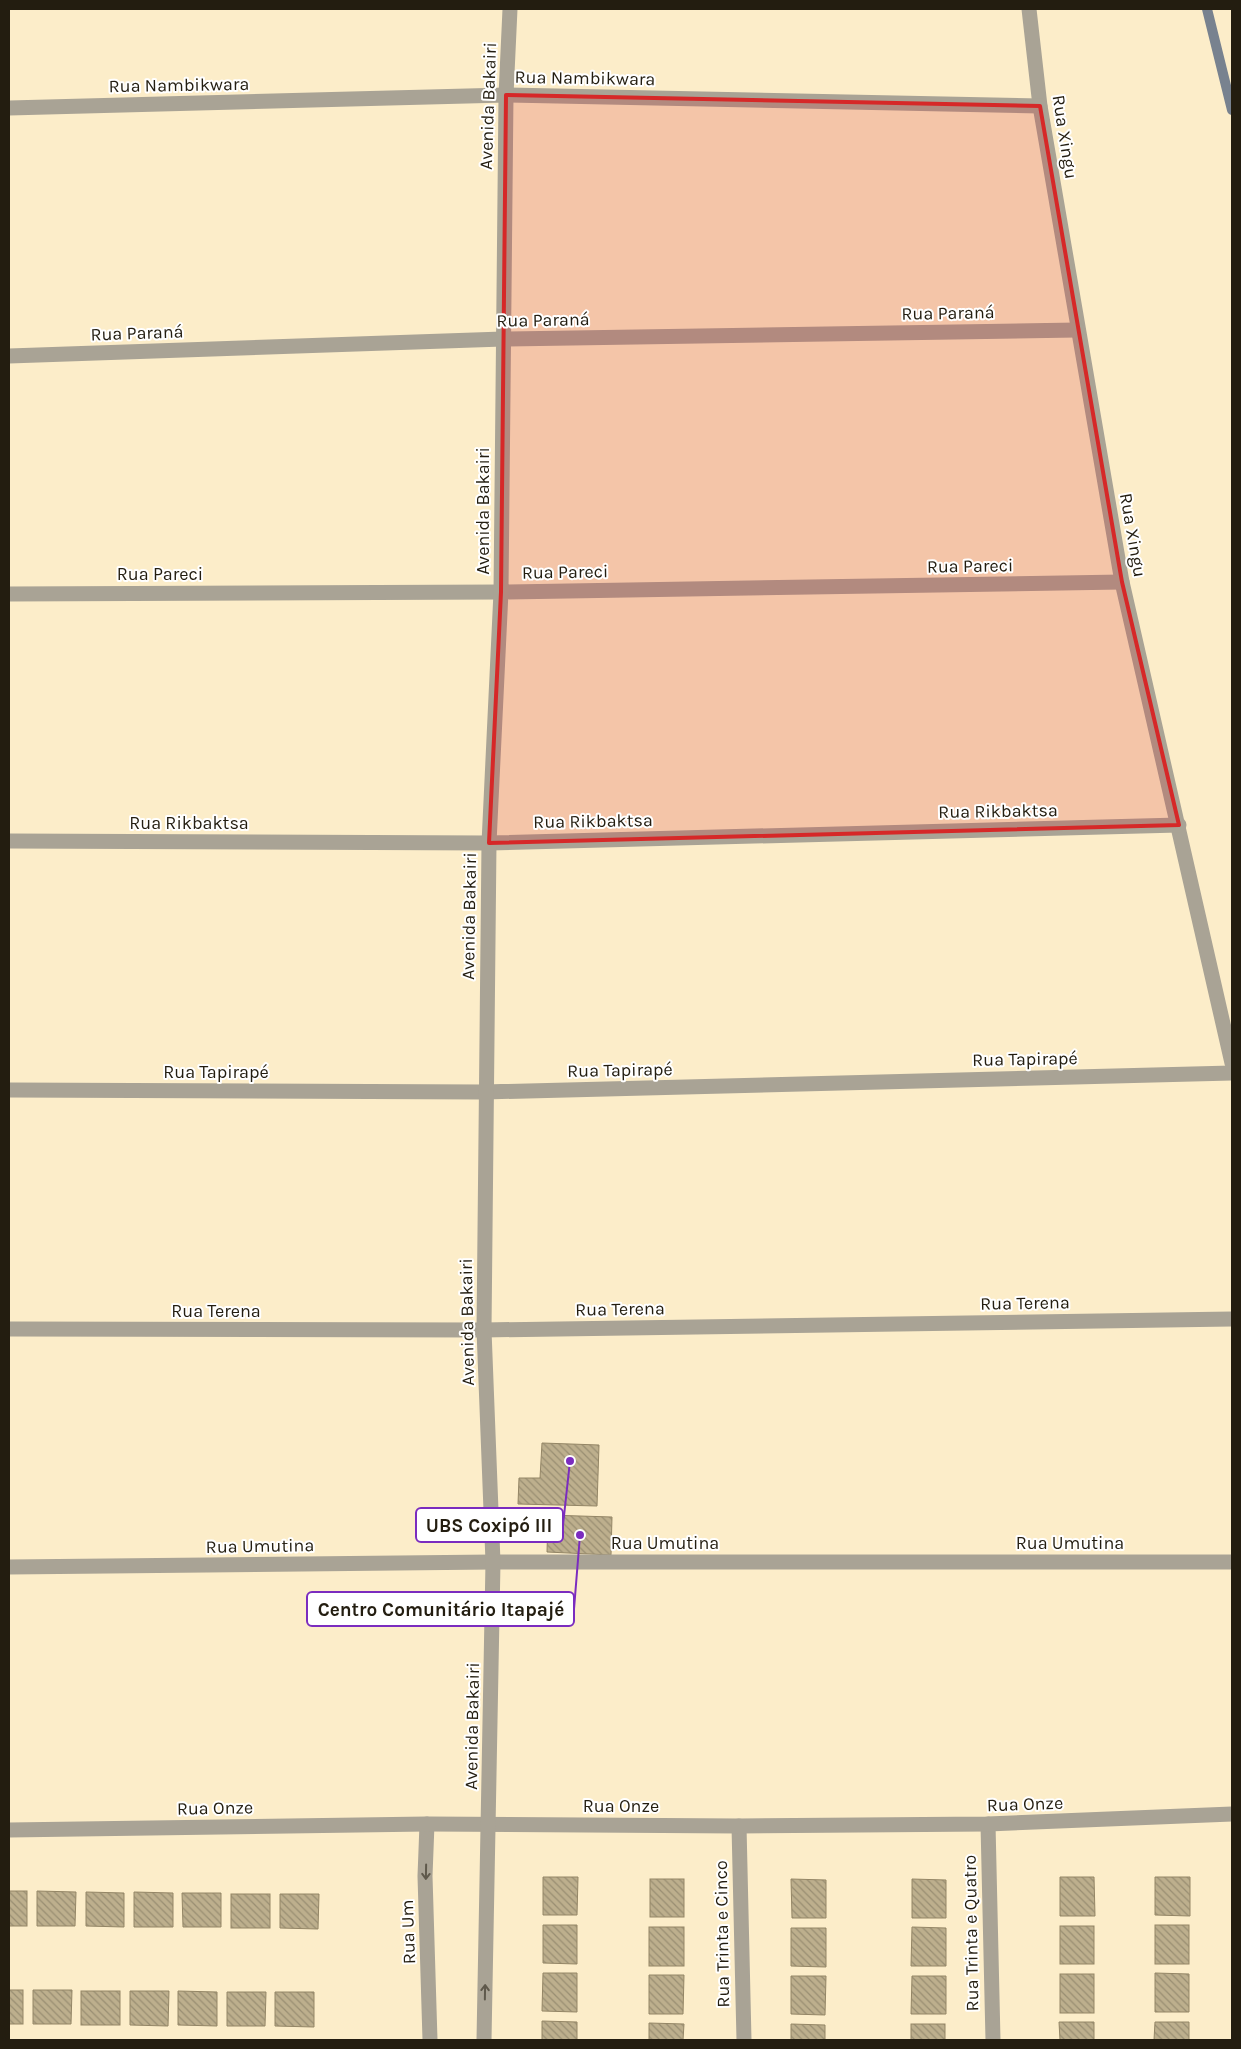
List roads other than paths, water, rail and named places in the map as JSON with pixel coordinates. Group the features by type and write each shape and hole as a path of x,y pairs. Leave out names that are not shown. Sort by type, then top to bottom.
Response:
{"street":[{"name":"Avenida Bakairi","path":"489,1824 493,1562 484,1330 485,1092 489,843 501,592 506,95 510,9"},
{"name":"Rua Xingu","path":"1029,9 1040,106 1077,330 1122,582 1232,1063"},
{"name":"Rua Nambikwara","path":"9,108 506,95 1040,106"},
{"name":"Rua Paraná","path":"9,356 503,340 1077,330"},
{"name":"Rua Pareci","path":"9,594 501,592 1122,582"},
{"name":"Rua Rikbaktsa","path":"9,841 489,843 1178,825"},
{"name":"Rua Tapirapé","path":"9,1090 485,1092 1232,1073"},
{"name":"Rua Terena","path":"9,1329 484,1330 1232,1319"},
{"name":"Rua Umutina","path":"9,1567 493,1562 1232,1562"},
{"name":"Rua Onze","path":"9,1830 427,1824 739,1826 988,1824 1232,1814"},
{"name":"Rua Um","path":"427,1824 425,1876 430,2040"},
{"path":"484,2040 489,1824"},
{"name":"Rua Trinta e Quatro","path":"988,1824 992,2040"},
{"name":"Rua Trinta e Cinco","path":"739,1826 744,2040"}],"waterway":[{"path":"1207,9 1232,110"}],"place":[{"name":"UBS Coxipó III","path":"570,1461"},
{"name":"Centro Comunitário Itapajé","path":"580,1535"}]}
